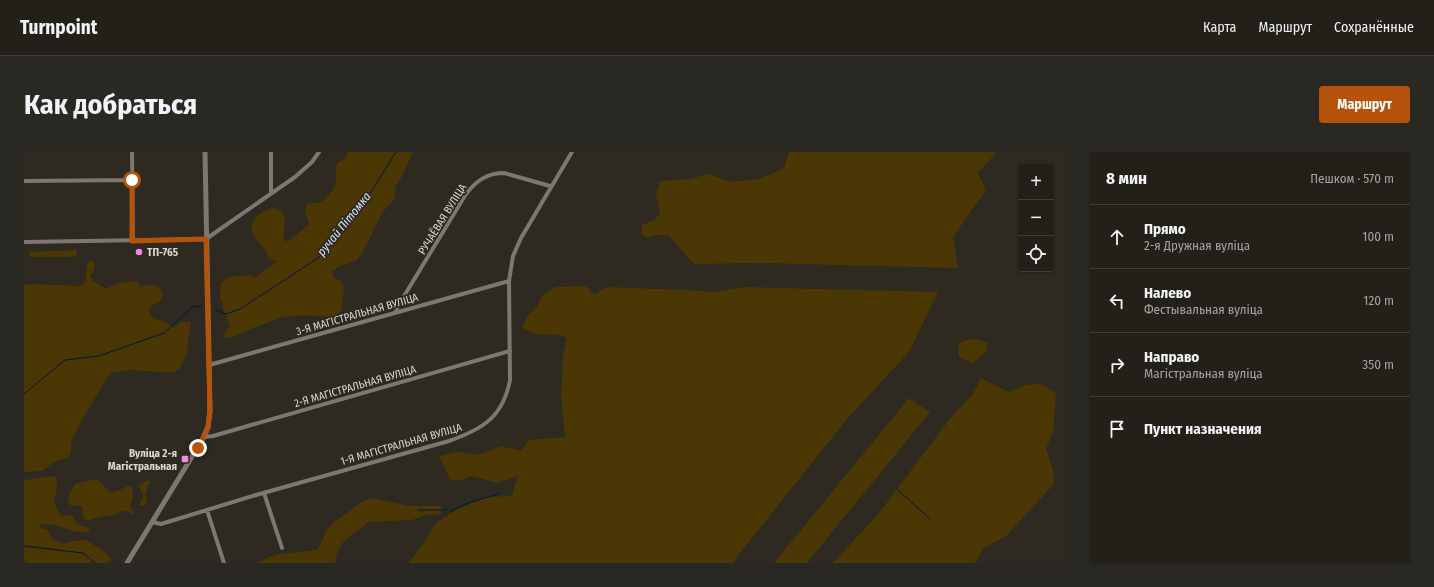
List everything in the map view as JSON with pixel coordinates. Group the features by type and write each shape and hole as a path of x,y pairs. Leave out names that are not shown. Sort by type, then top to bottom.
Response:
{"street":[{"path":"132,152 132,241"},
{"path":"126,563 204,437 208,427 210,411 205,152"},
{"path":"271,152 272,193"},
{"path":"24,242 206,239 295,177 312,162 320,152"},
{"name":"1-Я МАГІСТРАЛЬНАЯ ВУЛІЦА","path":"152,522 161,524 264,493 449,441 479,429 497,412 507,393 511,367 509,281 513,256 521,238 550,186 572,152"},
{"name":"РУЧАЁВАЯ ВУЛІЦА","path":"396,312 398,306 466,194 474,185 488,175 504,173 550,186"},
{"path":"24,181 132,180"},
{"name":"3-Я МАГІСТРАЛЬНАЯ ВУЛІЦА","path":"209,365 509,281"},
{"name":"2-Я МАГІСТРАЛЬНАЯ ВУЛІЦА","path":"204,437 213,436 510,351"},
{"path":"264,493 282,548"},
{"path":"208,510 224,563"}],"shaded area":[{"path":"348,152 413,152 400,180 395,186 395,198 382,213 363,252 357,260 338,267 332,271 333,277 342,282 344,290 341,312 333,317 303,315 282,317 229,338 224,337 230,326 223,309 223,303 220,300 221,283 228,277 250,275 254,278 259,276 276,262 276,260 269,259 266,251 253,236 252,228 256,218 262,212 272,208 275,208 283,213 285,222 283,238 285,241 289,241 309,224 305,211 306,206 321,202 333,190 336,181 337,163 345,159"},
{"path":"789,152 997,152 978,173 986,190 953,237 958,268 758,263 694,264 668,235 654,235 647,238 641,234 642,225 653,221 660,214 656,194 660,181 690,179 708,174 730,182 760,179 784,168"},
{"path":"77,250 76,256 73,257 30,257 29,255 30,252"},
{"path":"88,261 93,261 95,264 94,270 90,276 93,281 106,289 121,283 137,282 141,287 151,285 161,289 163,294 161,300 150,307 149,313 155,319 165,322 174,328 181,322 191,322 186,355 180,368 173,373 129,370 110,373 71,442 71,452 68,458 55,461 42,471 24,472 24,285 79,286 84,284 86,279"},
{"path":"585,286 595,295 606,287 714,292 744,287 938,292 909,352 847,419 732,563 408,563 424,543 436,523 458,509 488,497 512,496 518,475 498,483 471,476 459,481 450,479 439,456 458,452 478,455 501,446 521,451 529,440 565,437 561,395 563,355 567,338 560,335 535,334 522,328 528,315 538,306 541,297 555,287"},
{"path":"976,339 988,343 986,352 976,360 974,364 959,357 958,348 961,342"},
{"path":"981,378 1009,392 1026,385 1041,383 1056,394 1053,432 1046,449 1053,470 1054,484 1006,536 984,548 975,563 833,563 879,513 952,416 973,394"},
{"path":"909,398 930,412 807,563 774,563"},
{"path":"55,476 57,486 54,502 58,511 63,516 72,515 77,524 89,528 89,532 76,532 46,524 40,525 39,528 48,530 53,540 64,543 86,540 105,552 111,559 108,563 24,563 24,480"},
{"path":"97,479 110,492 131,486 133,494 130,507 134,514 125,511 119,512 115,515 85,520 82,514 82,506 71,506 68,500 75,484"},
{"path":"146,481 150,481 145,495 147,498 146,505 142,506 139,505 143,496 139,485"},
{"path":"370,498 409,506 442,506 441,514 426,515 412,520 368,522 343,543 337,554 335,563 258,563 264,559 278,555 317,550 323,540 325,532 334,522"}],"waterway":[{"name":"ручай Пітомка","path":"216,310 226,314 240,309 318,258 366,200 396,152"},
{"name":"ручай Пітомка","path":"24,394 65,360 99,356 164,333 192,307 202,306"},
{"path":"897,489 930,519"},
{"path":"451,511 467,503 493,496 500,492"},
{"path":"418,510 447,510"},
{"path":"24,546 83,553 95,563"}],"place":[{"name":"ТП-765","path":"139,252"},
{"name":"Вуліца 2-я Магістральная","path":"185,459"}],"route":[{"path":"132,180 132,241 206,239 210,411 208,427 198,448"}]}
